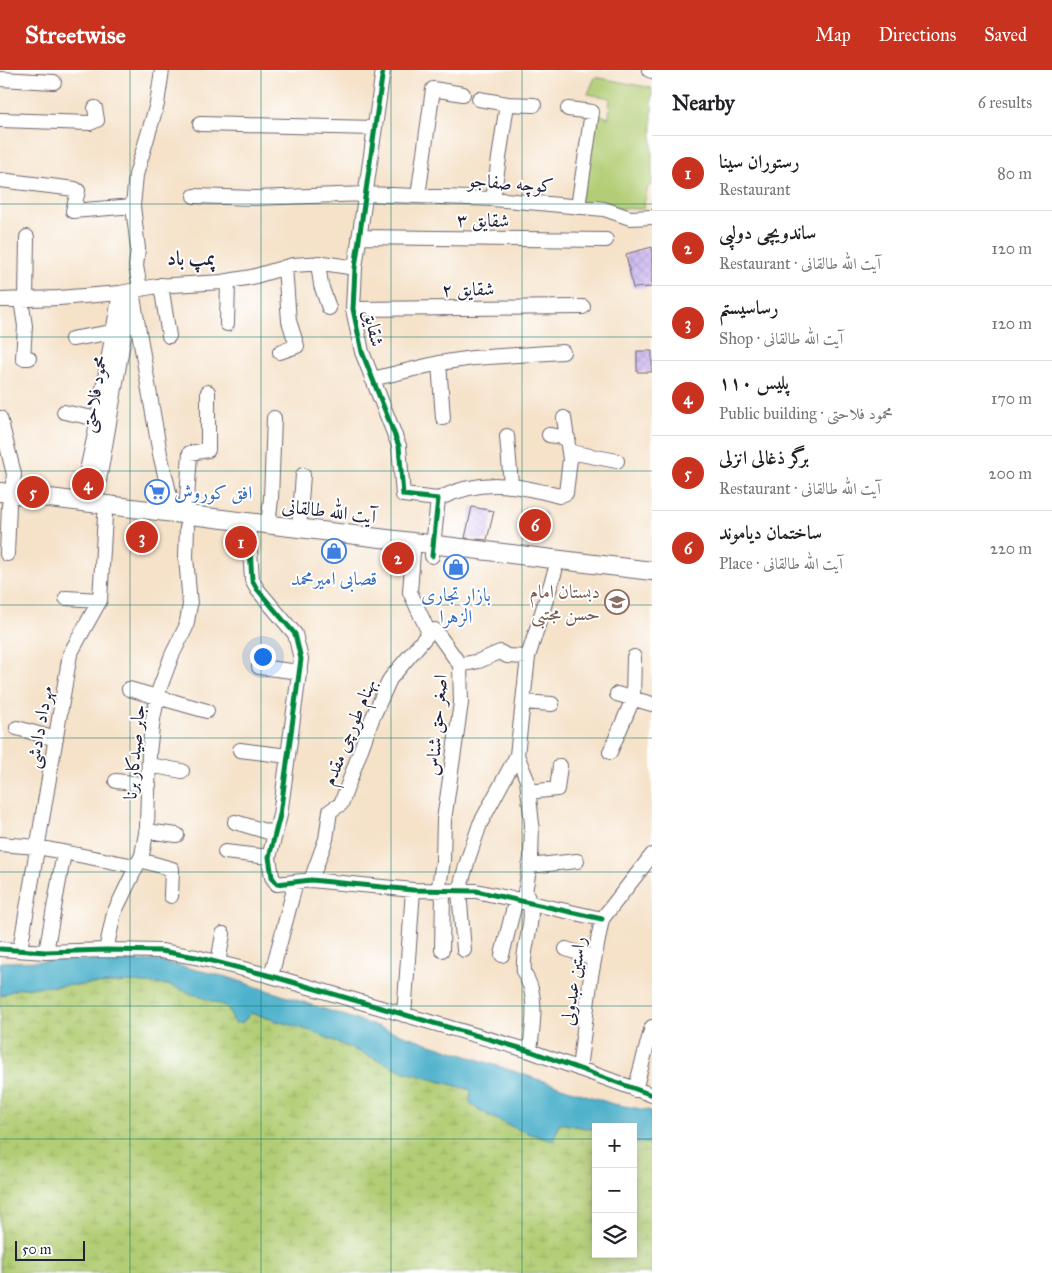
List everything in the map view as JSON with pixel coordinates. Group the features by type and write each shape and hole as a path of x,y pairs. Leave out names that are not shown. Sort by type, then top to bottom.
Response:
{"main road":[{"name":"آیت الله طالقانی","path":"5,498 93,509 299,528 414,548"},
{"name":"آیت الله طالقانی","path":"182,518 249,534 652,571"},
{"name":"آیت الله طالقانی","path":"433,550 555,571 652,582"}],"street":[{"path":"162,70 156,104 136,175 133,206 138,249 130,291 160,454 182,518"},
{"name":"شقایق","path":"383,70 355,268 353,309 362,352 398,446 403,495 438,499"},
{"path":"0,80 54,82"},
{"path":"418,196 433,89 463,94"},
{"path":"479,99 506,104 534,105"},
{"path":"493,199 506,104"},
{"path":"0,120 90,123 96,120 96,108"},
{"path":"568,109 592,112 578,207"},
{"path":"200,124 375,128"},
{"path":"0,180 76,189 78,191 73,212 133,206"},
{"name":"کوچه صفاجو","path":"194,196 255,198 366,194 493,199 604,210 630,218 652,217"},
{"path":"27,237 23,358 29,358"},
{"name":"شقایق ۳","path":"359,238 606,240"},
{"path":"0,300 24,300 130,291 161,285 228,281 252,277 285,267 318,263 355,268"},
{"path":"318,263 321,285 329,308"},
{"path":"280,352 297,346 289,321 285,267"},
{"path":"227,324 228,281"},
{"path":"161,285 169,336"},
{"name":"محمود فلاحتی","path":"100,435 98,419 110,379 113,332 130,291"},
{"name":"محمود فلاحتی","path":"93,509 100,435 110,379 130,291"},
{"name":"شقایق ۲","path":"353,309 582,307"},
{"path":"72,339 113,332"},
{"path":"372,379 439,363 473,358 563,352"},
{"path":"439,363 443,418"},
{"path":"182,518 190,454 208,450 208,392"},
{"path":"64,412 98,419"},
{"path":"0,418 14,474 5,498 7,554"},
{"path":"268,525 271,499 274,418"},
{"path":"433,550 438,499 454,491 473,487 511,484 559,496 566,493 570,452 564,418"},
{"path":"549,435 568,438"},
{"path":"507,436 511,484"},
{"path":"570,452 617,461"},
{"path":"299,528 303,475"},
{"name":"مهرداد دادشی","path":"20,950 70,654 100,600 93,509"},
{"name":"جابر صیدکار برنا","path":"106,950 114,913 137,863 146,831 153,719 158,695 172,655 186,627 190,604 182,518"},
{"path":"249,534 252,580 257,589 295,634 301,659 288,756 275,834 269,857 272,878 276,884 310,880 441,892 476,890 602,919"},
{"name":"اصغر حق شناس","path":"414,548 410,592 429,633 435,630 460,665 461,703 444,820 441,892 442,950"},
{"path":"464,950 460,891 480,824 517,754 528,657 555,571"},
{"path":"66,598 100,600"},
{"name":"بهنام طورچی مقدم","path":"310,880 326,839 330,810 341,804 372,719 390,679 429,633"},
{"path":"460,665 479,661 500,652 508,656 528,657"},
{"path":"610,752 633,698 634,657"},
{"path":"260,667 300,672"},
{"path":"129,689 158,695 207,711"},
{"path":"617,694 652,704"},
{"path":"523,702 552,704"},
{"path":"17,728 56,739"},
{"path":"240,750 288,756"},
{"path":"517,754 527,780 532,824 525,892 532,903 524,972 531,988 534,1010 530,1051"},
{"path":"149,765 182,771"},
{"path":"528,792 557,789 560,766"},
{"path":"116,781 149,785"},
{"path":"234,822 275,834"},
{"path":"146,831 177,835"},
{"path":"0,844 37,847 64,853 172,869 171,896"},
{"path":"225,852 269,857"},
{"path":"46,952 64,853"},
{"name":"راستین عبدولی","path":"579,1069 594,958 602,919 652,855"},
{"path":"529,866 577,861"},
{"path":"271,976 296,882"},
{"path":"404,1015 413,890"},
{"path":"502,955 516,899"},
{"path":"218,963 223,934"},
{"path":"0,949 46,952 161,951 218,963 271,976 530,1051 652,1095"},
{"path":"566,949 594,958"},
{"path":"635,1090 652,1027"}],"green space":[{"path":"595,77 652,88 652,185 648,186 643,209 578,207 592,112 609,118 610,98 588,94"},
{"path":"132,982 169,985 228,1007 230,1015 242,1023 250,1013 311,1031 406,1072 471,1090 488,1116 539,1137 554,1141 559,1123 592,1129 592,1258 637,1258 637,1143 652,1143 652,1273 0,1273 0,996 19,988"}],"water":[{"path":"158,961 227,977 613,1104 652,1111 652,1143 637,1143 637,1123 592,1123 592,1129 559,1123 554,1141 532,1134 510,1126 470,1104 471,1090 406,1072 311,1031 251,1013 242,1023 235,1023 227,1007 169,985 132,982 19,988 0,996 0,962"}],"building":[{"path":"652,247 652,287 633,288 626,254"},
{"path":"637,351 652,351 652,372 637,372"},
{"path":"472,507 494,511 487,540 465,538"},
{"path":"526,510 546,512 545,540 524,539"}],"cycle path":[{"path":"383,70 355,268 353,309 362,352 399,446 403,495 438,499 432,556"},
{"path":"249,534 252,580 257,589 295,634 301,659 280,815 269,857 272,877 277,884 311,880 413,890 476,891 602,919"},
{"path":"0,949 46,952 161,951 196,957 271,976 530,1051 652,1095"}],"place":[{"name":"پلیس ۱۱۰","path":"88,484"},
{"name":"برگر ذغالی انزلی","path":"33,492"},
{"name":"افق کوروش","path":"157,492"},
{"name":"ساختمان دیاموند","path":"535,525"},
{"name":"رساسیستم","path":"142,537"},
{"name":"رستوران سینا","path":"241,542"},
{"name":"قصابی امیرمحمد","path":"334,551"},
{"name":"ساندویچی دولپی","path":"398,558"},
{"name":"بازار تجاری الزهرا","path":"456,567"},
{"name":"دبستان امام حسن مجتبی","path":"617,602"}],"district":[{"name":"پمپ باد","path":"191,258"}]}
